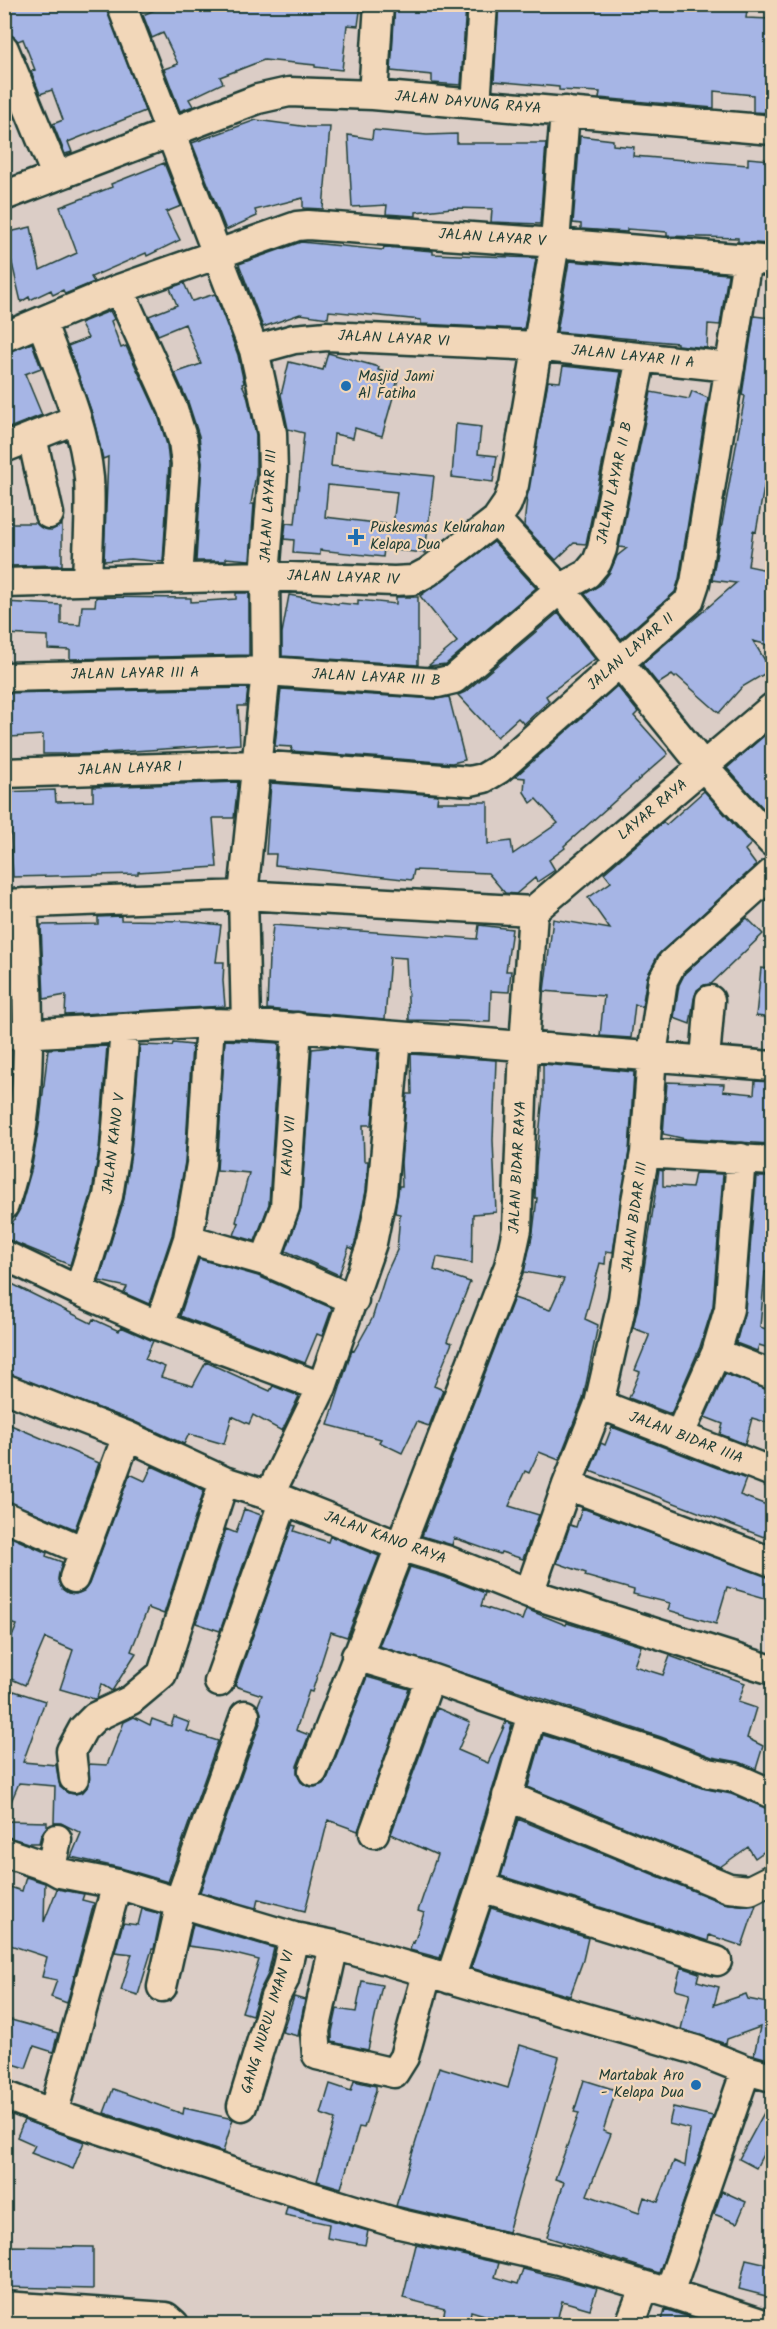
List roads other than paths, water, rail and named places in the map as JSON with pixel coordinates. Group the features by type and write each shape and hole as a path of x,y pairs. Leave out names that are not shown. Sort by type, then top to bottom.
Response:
{"street":[{"path":"373,95 379,4"},
{"path":"476,104 483,4"},
{"name":"JALAN LAYAR III","path":"130,7 170,132 254,350 272,433 273,474 265,576 266,671 243,895 246,1024"},
{"path":"4,49 56,175"},
{"name":"JALAN DAYUNG RAYA","path":"4,196 258,99 289,92 373,95 772,130"},
{"name":"JALAN LAYAR IV","path":"4,583 265,576 413,580 428,572 496,520 507,504 514,485 555,243 565,111"},
{"name":"JALAN LAYAR V","path":"4,337 119,289 297,226 555,243 760,260"},
{"name":"JALAN LAYAR II","path":"255,765 470,782 484,778 499,769 689,601 695,583 730,368 760,260"},
{"path":"119,289 173,409 183,441 186,464 178,578"},
{"path":"42,323 77,419 88,478 87,580"},
{"name":"JALAN LAYAR VI","path":"254,350 294,339 327,336 536,346"},
{"name":"JALAN LAYAR II A","path":"536,346 730,368"},
{"name":"JALAN LAYAR II B","path":"560,589 587,574 597,562 602,549 641,358"},
{"path":"4,448 77,419"},
{"path":"32,437 49,514"},
{"path":"496,520 560,589 704,767 772,842"},
{"name":"JALAN LAYAR III B","path":"266,671 446,682 454,679 560,589"},
{"name":"JALAN LAYAR III A","path":"4,678 266,671"},
{"name":"LAYAR RAYA","path":"533,911 772,708"},
{"name":"JALAN LAYAR I","path":"4,773 255,765"},
{"name":"JALAN BIDAR III","path":"529,1593 567,1485 599,1404 623,1299 636,1201 645,1154 651,1055 663,980 672,963 772,873"},
{"path":"4,1205 20,1150 14,903 243,895 533,911"},
{"name":"JALAN BIDAR RAYA","path":"313,1771 509,1266 514,1247 517,1229 524,1046 533,911"},
{"path":"705,1059 710,1000"},
{"path":"17,1034 210,1023 246,1024 772,1066"},
{"path":"159,1326 188,1239 201,1164 210,1023"},
{"name":"KANO VII","path":"265,1261 285,1207 297,1027"},
{"name":"JALAN KANO V","path":"79,1291 110,1185 115,1152 125,1029"},
{"path":"219,1682 277,1498 322,1387 372,1243 382,1193 396,1037"},
{"path":"645,1154 772,1161"},
{"path":"679,1436 716,1353 729,1309 741,1158"},
{"path":"188,1239 265,1261 354,1300"},
{"path":"4,1256 159,1326 322,1387"},
{"path":"716,1353 772,1375"},
{"name":"JALAN KANO RAYA","path":"4,1388 127,1436 224,1481 277,1498 399,1546 448,1561 529,1593 772,1670"},
{"name":"JALAN BIDAR IIIA","path":"599,1404 772,1472"},
{"path":"74,1578 127,1436"},
{"path":"74,1778 71,1751 82,1729 95,1717 131,1701 162,1674 224,1481"},
{"path":"567,1485 772,1562"},
{"path":"4,1516 84,1551"},
{"path":"356,1656 430,1678 532,1714 656,1753 708,1773 736,1778 772,1794"},
{"path":"374,1833 430,1678"},
{"path":"334,1945 315,2031 317,2055 394,2073 404,2057 481,1887 532,1714"},
{"path":"162,1987 180,1902 244,1715"},
{"path":"507,1796 729,1888 750,1890 772,1880"},
{"path":"51,1868 57,1839"},
{"path":"4,1852 60,1873 117,1884 294,1937 334,1945 696,2050 772,2078"},
{"path":"53,2114 117,1884"},
{"path":"481,1887 717,1961"},
{"name":"GANG NURUL IMAN VI","path":"242,2106 275,1997 284,1980 294,1937"},
{"path":"630,2325 657,2289 746,2070"},
{"path":"4,2095 53,2114 400,2224 559,2260 657,2289 764,2325"},
{"path":"4,2306 170,2321"}],"place":[{"name":"Masjid Jami Al Fatiha","path":"346,386"},
{"name":"Puskesmas Kelurahan Kelapa Dua","path":"356,537"},
{"name":"Martabak Aro - Kelapa Dua","path":"696,2085"}]}
